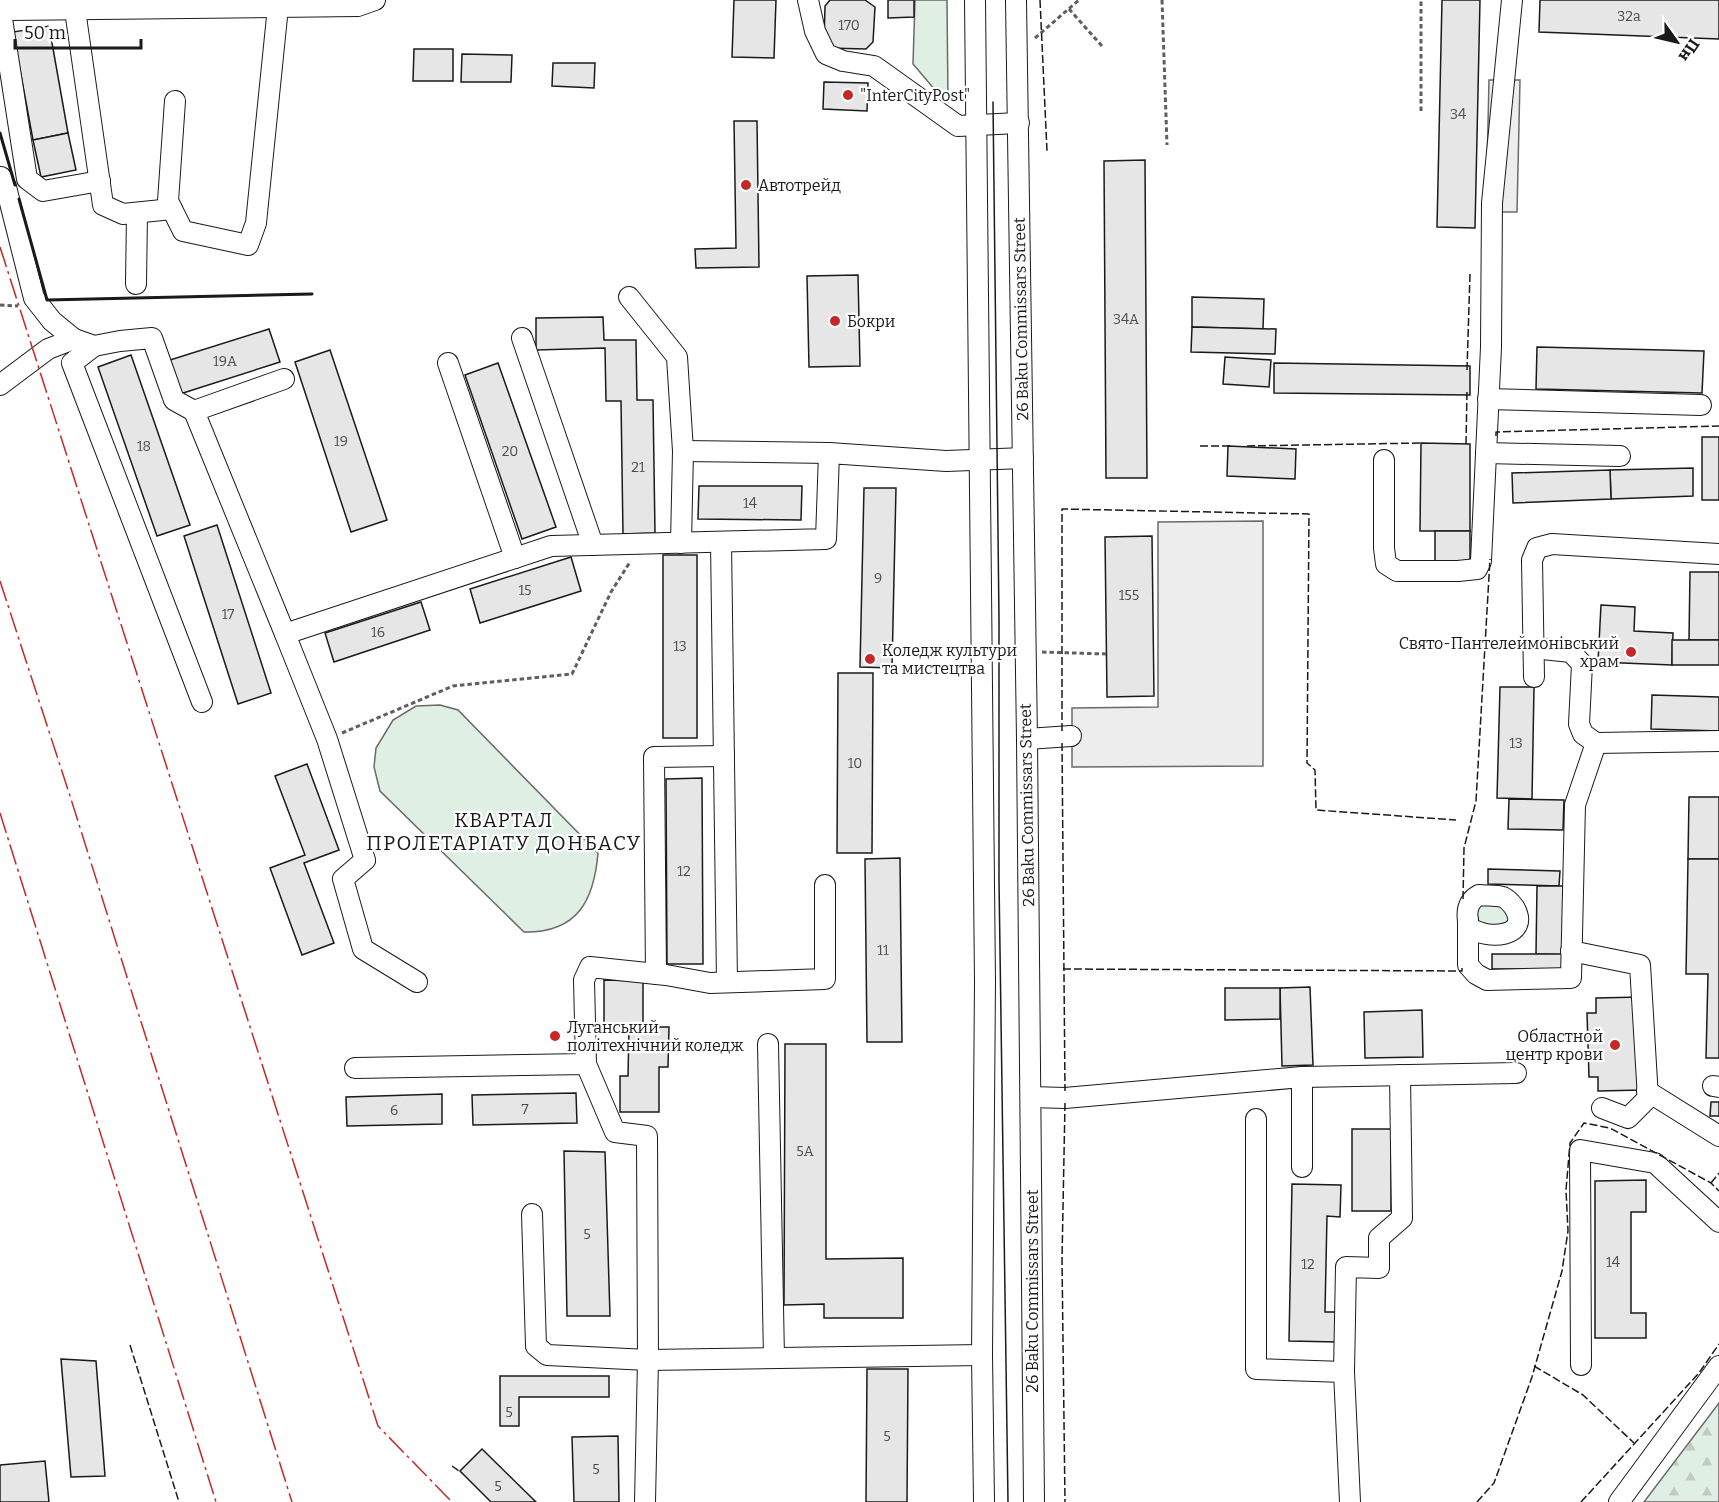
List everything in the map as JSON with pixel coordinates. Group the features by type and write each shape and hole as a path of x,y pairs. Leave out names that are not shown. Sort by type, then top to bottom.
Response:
{"street":[{"path":"0,6 9,10 75,10 358,6 375,0"},
{"path":"808,0 815,31 826,54 843,61 873,66 967,125 1018,123"},
{"path":"975,0 967,125 981,459 986,982 982,1355 984,1502"},
{"name":"26 Baku Commissars Street","path":"1016,0 1027,739 1034,1502"},
{"path":"1384,460 1386,564 1397,572 1477,569 1481,561 1491,347 1492,203 1512,0"},
{"path":"0,6 27,179 43,191 100,182"},
{"path":"175,101 168,201 183,231 248,245 256,223 278,7"},
{"path":"75,10 103,205 123,214 172,209"},
{"path":"1,177 6,187 34,298 52,321 74,339 94,346"},
{"path":"136,284 137,213"},
{"path":"629,297 677,357 683,451 681,543"},
{"path":"202,702 72,363 94,346 152,338 174,400 194,411 327,740 365,860 343,879 363,949 417,982"},
{"path":"522,338 593,545"},
{"path":"0,385 48,349 74,339"},
{"path":"448,363 515,558"},
{"path":"194,411 284,379"},
{"path":"1488,399 1701,405"},
{"path":"683,451 829,453 946,461 1023,458"},
{"path":"285,634 550,546 826,539 829,453"},
{"path":"1486,453 1620,456"},
{"path":"721,542 727,982"},
{"path":"1534,677 1532,560 1537,548 1552,544 1719,554"},
{"path":"1533,648 1570,652 1581,664 1579,724 1583,734 1596,743 1719,741"},
{"path":"1027,739 1071,736"},
{"path":"1468,920 1468,965 1476,974 1487,980 1571,978 1575,805 1596,743"},
{"path":"656,974 654,757 724,756"},
{"path":"645,1502 648,1360 647,1136 615,1132 586,1064 584,980 590,967 710,983 825,979 825,885"},
{"path":"1571,951 1640,965 1648,1098 1628,1118 1602,1108"},
{"path":"768,1044 774,1358"},
{"path":"355,1068 586,1064"},
{"path":"1031,1097 1065,1098 1302,1077 1516,1073"},
{"path":"1350,1502 1344,1372 1346,1267 1379,1268 1379,1238 1401,1218 1400,1075"},
{"path":"1302,1077 1302,1167"},
{"path":"1647,1091 1719,1136"},
{"path":"1256,1119 1256,1369 1344,1372"},
{"path":"1581,1365 1580,1150 1655,1163 1719,1222"},
{"path":"532,1214 536,1346 547,1355 648,1360 982,1355"},
{"path":"1619,1502 1719,1366"}],"path":[{"path":"1035,38 1079,0"},
{"path":"1162,0 1167,145"},
{"path":"1421,0 1421,111"},
{"path":"1069,9 1102,46"},
{"path":"327,740 453,686 572,674 611,592 641,544"},
{"path":"1025,652 1106,654"}],"green space":[{"path":"915,0 947,0 948,102 913,64"},
{"path":"440,705 458,710 598,853 596,870 587,899 570,920 558,927 524,932 380,791 374,767 376,748 393,720 416,706"},
{"path":"1484,901 1510,908 1510,926 1476,924 1476,909"},
{"path":"1719,1403 1719,1502 1644,1502"}],"shaded area":[{"path":"1489,80 1520,80 1517,212 1486,212"},
{"path":"1263,521 1263,766 1072,767 1072,708 1158,707 1158,522"}],"building":[{"path":"734,0 776,0 774,58 732,57"},
{"path":"830,0 865,0 875,7 873,42 866,49 828,48 824,43 825,6"},
{"path":"888,0 914,0 914,17 888,18"},
{"path":"1442,0 1480,0 1475,228 1437,227"},
{"path":"1540,0 1719,0 1719,39 1539,32"},
{"path":"49,26 68,133 33,140 13,32"},
{"path":"414,49 453,49 453,81 413,81"},
{"path":"462,54 512,55 511,82 461,82"},
{"path":"553,63 595,63 594,88 552,86"},
{"path":"824,82 868,83 867,111 823,109"},
{"name":"Автотрейд","path":"734,121 757,121 759,267 696,268 695,249 736,248"},
{"path":"68,133 76,170 41,177 33,140"},
{"path":"1145,160 1147,478 1106,478 1104,161"},
{"path":"858,275 860,366 809,367 807,276"},
{"path":"1192,297 1264,299 1263,329 1192,327"},
{"path":"603,317 604,340 636,340 637,400 653,400 655,533 623,534 621,401 606,401 605,348 536,350 536,318"},
{"path":"1192,327 1276,329 1275,354 1191,352"},
{"path":"269,329 280,362 180,394 170,360"},
{"path":"1537,347 1704,351 1702,393 1536,389"},
{"path":"330,350 387,520 351,532 295,362"},
{"path":"131,355 190,525 157,536 98,367"},
{"path":"1225,357 1271,360 1269,387 1223,384"},
{"path":"498,363 556,527 522,539 465,375"},
{"path":"1274,363 1470,366 1470,395 1274,393"},
{"path":"1702,437 1719,437 1719,500 1702,500"},
{"path":"1421,443 1470,444 1470,531 1420,531"},
{"path":"1228,446 1296,449 1295,479 1227,476"},
{"path":"1693,468 1693,496 1611,499 1610,470"},
{"path":"1610,470 1611,499 1513,503 1512,473"},
{"path":"699,486 802,486 801,520 698,519"},
{"path":"864,488 896,488 892,668 860,667"},
{"path":"217,525 271,693 238,704 184,536"},
{"path":"1435,531 1470,531 1470,567 1435,568"},
{"path":"1152,536 1154,696 1107,697 1105,537"},
{"path":"663,555 697,555 697,738 663,738"},
{"path":"571,557 581,591 480,623 470,589"},
{"path":"1690,572 1719,572 1719,640 1689,640"},
{"path":"421,602 430,630 334,662 325,633"},
{"path":"1601,605 1635,607 1634,631 1673,633 1672,665 1598,662"},
{"path":"1672,640 1719,640 1719,665 1672,665"},
{"path":"838,673 873,673 872,853 837,853"},
{"path":"1500,687 1534,687 1532,799 1497,798"},
{"path":"1652,695 1719,697 1719,731 1651,729"},
{"path":"307,764 339,850 304,863 334,943 302,955 270,868 305,855 275,776"},
{"path":"702,778 703,964 667,964 666,779"},
{"path":"1689,797 1719,797 1719,859 1688,859"},
{"path":"1509,799 1564,800 1563,830 1508,829"},
{"path":"900,858 902,1042 867,1042 865,859"},
{"path":"1688,859 1719,859 1719,1058 1706,1058 1708,974 1686,974"},
{"path":"1488,869 1560,871 1559,886 1488,884"},
{"path":"1537,886 1569,886 1568,955 1536,954"},
{"path":"1492,954 1562,954 1562,969 1492,969"},
{"path":"604,980 643,981 643,1027 669,1027 668,1067 659,1067 659,1112 620,1112 620,1076 628,1076 629,1028 604,1027"},
{"path":"1310,987 1313,1065 1282,1066 1280,988"},
{"path":"1225,988 1280,988 1280,1019 1225,1020"},
{"name":"Областной центр крови","path":"1641,997 1643,1090 1598,1091 1598,1077 1589,1077 1587,1013 1596,1013 1596,998"},
{"path":"1422,1010 1423,1057 1365,1058 1364,1012"},
{"path":"785,1044 826,1044 826,1259 903,1258 903,1318 824,1318 824,1304 784,1305"},
{"path":"576,1093 577,1123 473,1125 472,1095"},
{"path":"442,1094 442,1124 347,1126 346,1097"},
{"path":"1711,1102 1719,1102 1719,1116 1710,1116"},
{"path":"1352,1129 1391,1129 1391,1211 1352,1211"},
{"path":"564,1151 605,1152 610,1316 567,1316"},
{"path":"1646,1180 1646,1212 1631,1212 1631,1313 1646,1313 1646,1338 1595,1338 1595,1181"},
{"path":"1292,1184 1341,1185 1340,1217 1327,1216 1325,1312 1338,1312 1338,1342 1289,1341"},
{"path":"61,1359 96,1361 105,1476 71,1477"},
{"path":"867,1369 908,1369 907,1502 866,1502"},
{"path":"500,1376 609,1376 609,1397 519,1397 519,1426 500,1426"},
{"path":"618,1436 619,1502 574,1502 572,1437"},
{"path":"482,1449 536,1502 491,1502 460,1471"},
{"path":"45,1461 49,1502 0,1502 0,1465"}],"tram line":[{"path":"993,102 999,619 999,881 1008,1502"}],"fence":[{"path":"1040,0 1047,151"},
{"path":"1467,370 1470,274"},
{"path":"1466,444 1467,391"},
{"path":"1496,436 1496,432 1719,426"},
{"path":"1247,446 1421,443"},
{"path":"1200,446 1232,446"},
{"path":"1062,731 1062,509 1309,514 1307,763 1315,770 1316,810 1456,820"},
{"path":"1463,899 1464,848 1476,801 1490,559"},
{"path":"1062,743 1065,1091"},
{"path":"1063,969 1462,971 1462,968"},
{"path":"1065,1103 1062,1260 1065,1502"},
{"path":"1477,1502 1494,1483 1532,1377 1562,1271 1568,1231 1566,1190 1570,1143 1584,1123 1610,1128 1711,1183 1719,1191"},
{"path":"1711,1183 1719,1173"},
{"path":"1581,1502 1699,1373 1719,1344"},
{"path":"130,1345 179,1502"},
{"path":"1534,1366 1583,1395 1634,1443"},
{"path":"452,1466 462,1473"}],"wall":[{"path":"0,133 15,185"},
{"path":"19,199 47,300 312,294"}],"power":[{"path":"0,247 378,1426 452,1502"},
{"path":"0,581 292,1502"},
{"path":"0,813 216,1502"}],"place":[{"name":"\"InterCityPost\"","path":"848,95"},
{"name":"Автотрейд","path":"746,185"},
{"name":"Бокри","path":"835,321"},
{"name":"Свято-Пантелеймонівський храм","path":"1631,652"},
{"name":"Коледж культури та мистецтва","path":"870,659"},
{"name":"Луганський політехнічний коледж","path":"555,1036"},
{"name":"Областной центр крови","path":"1615,1045"}],"district":[{"name":"КВАРТАЛ ПРОЛЕТАРІАТУ ДОНБАСУ","path":"504,832"}]}
